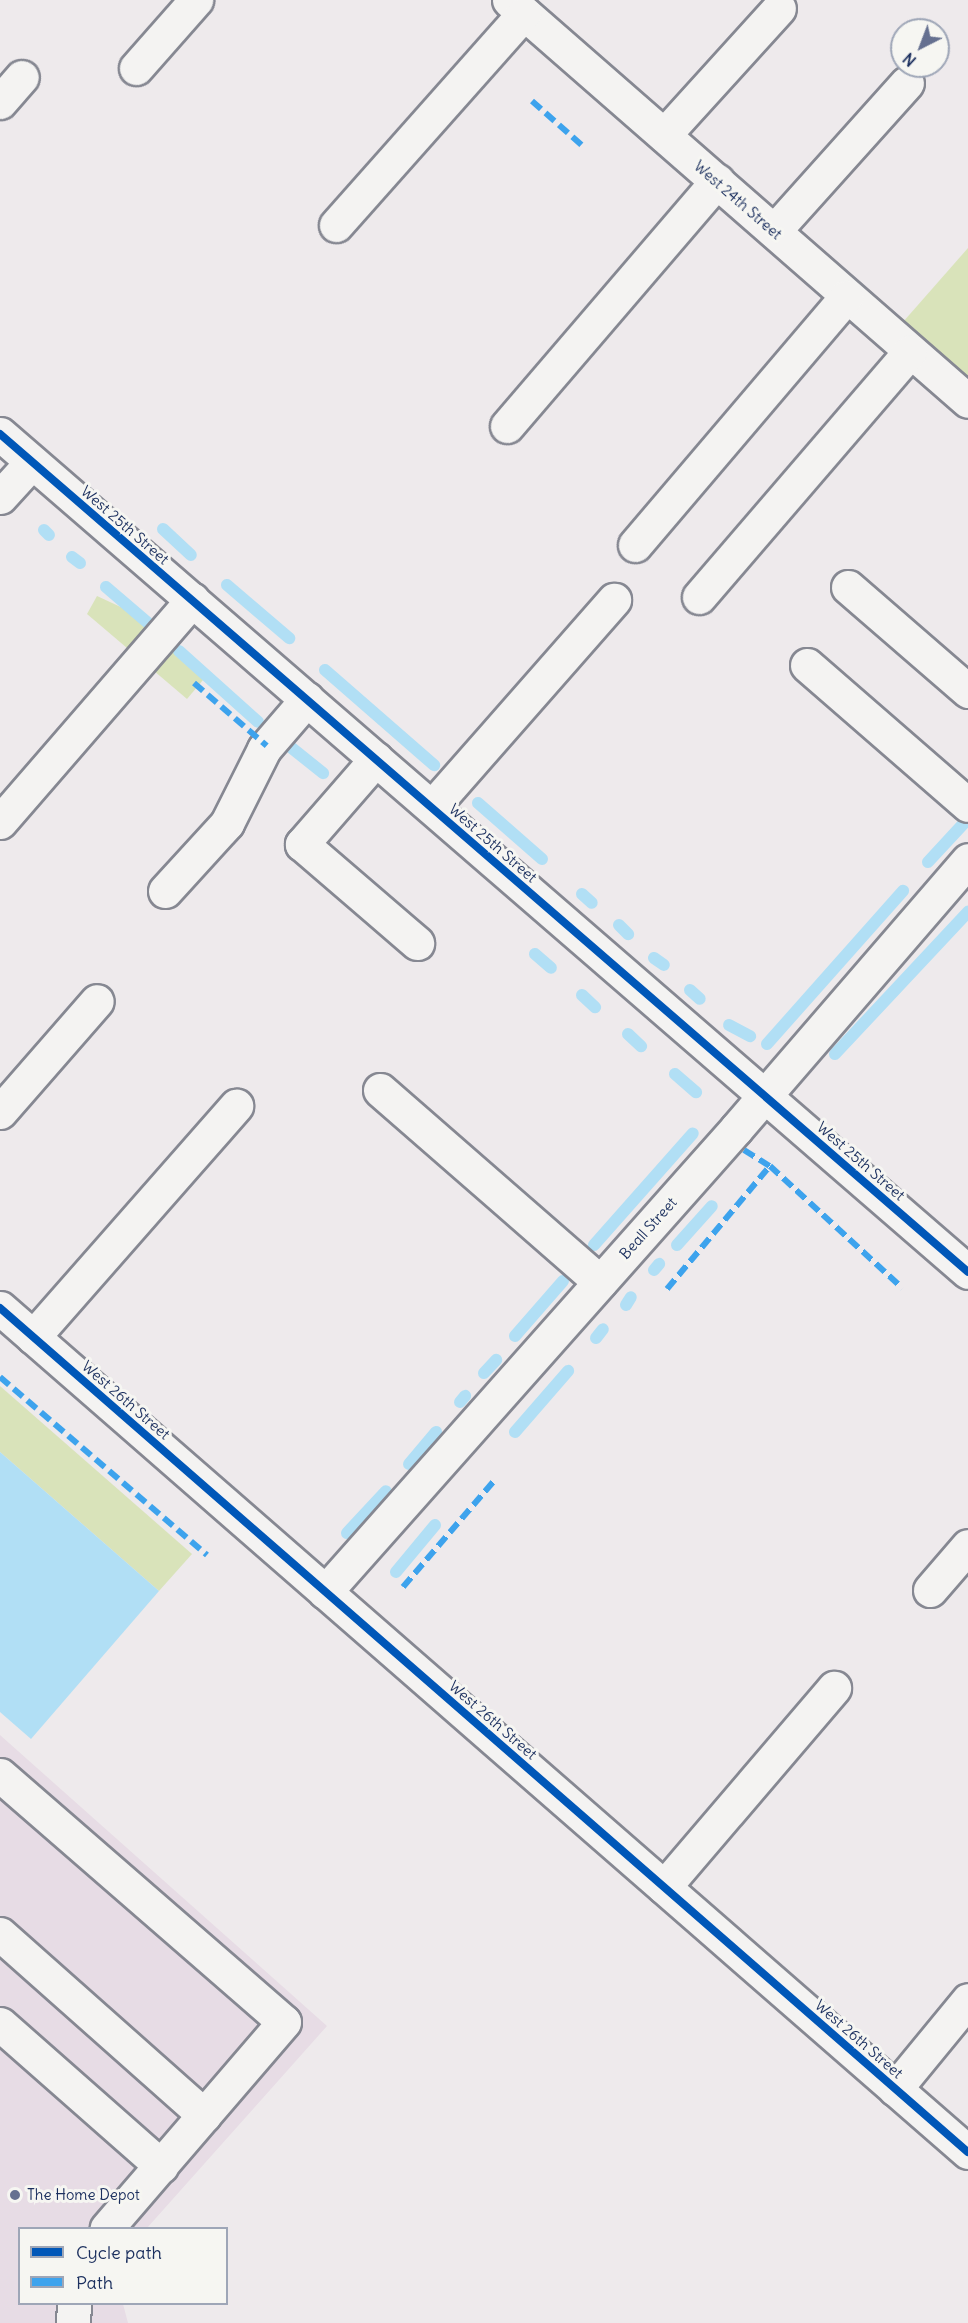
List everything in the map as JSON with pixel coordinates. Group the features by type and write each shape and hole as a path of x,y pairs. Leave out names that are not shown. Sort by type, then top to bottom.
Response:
{"street":[{"path":"136,68 196,0"},
{"path":"336,225 516,7"},
{"name":"West 24th Street","path":"516,7 774,231 846,297 968,400"},
{"path":"664,135 779,8"},
{"path":"0,102 22,76"},
{"path":"774,231 907,83"},
{"path":"507,426 717,182"},
{"path":"635,545 846,297"},
{"path":"699,597 910,351"},
{"name":"West 25th Street","path":"0,434 968,1272"},
{"path":"0,497 32,462"},
{"path":"848,587 968,691"},
{"path":"0,822 192,600"},
{"path":"432,807 614,600"},
{"path":"807,665 968,805"},
{"path":"165,891 228,823 264,749 307,699"},
{"path":"376,759 302,844 417,944"},
{"name":"Beall Street","path":"325,1592 965,870"},
{"path":"0,1113 97,1001"},
{"path":"380,1090 600,1282"},
{"path":"33,1337 236,1106"},
{"name":"West 26th Street","path":"0,1308 968,2152"},
{"path":"930,1590 968,1546"},
{"path":"664,1887 834,1688"},
{"path":"0,1774 284,2022 109,2227"},
{"path":"0,1934 204,2115"},
{"path":"895,2089 968,2000"},
{"path":"0,2024 161,2166"},
{"path":"74,2305 74,2323"}],"shaded area":[{"path":"0,1735 327,2026 148,2227 18,2227 18,2305 123,2305 128,2323 0,2323"}],"green space":[{"path":"968,248 968,379 903,322"},
{"path":"97,596 138,615 189,655 203,680 187,699 87,614"},
{"path":"0,1386 192,1554 159,1591 0,1452"}],"water":[{"path":"0,1452 159,1591 31,1739 0,1712"}],"waterway":[{"path":"163,529 191,555"},
{"path":"44,530 49,535"},
{"path":"72,557 80,563"},
{"path":"227,585 289,638"},
{"path":"106,587 148,623"},
{"path":"179,651 258,722"},
{"path":"325,670 434,765"},
{"path":"288,745 323,773"},
{"path":"478,803 542,859"},
{"path":"928,862 966,821"},
{"path":"767,1044 903,891"},
{"path":"582,894 592,903"},
{"path":"835,1054 968,912"},
{"path":"619,925 628,934"},
{"path":"535,954 551,968"},
{"path":"654,958 664,965"},
{"path":"690,990 700,999"},
{"path":"582,995 595,1007"},
{"path":"729,1025 750,1036"},
{"path":"628,1034 641,1046"},
{"path":"675,1074 696,1092"},
{"path":"594,1245 693,1133"},
{"path":"677,1245 712,1206"},
{"path":"654,1270 659,1264"},
{"path":"515,1336 563,1281"},
{"path":"626,1305 631,1297"},
{"path":"596,1338 603,1329"},
{"path":"484,1373 496,1360"},
{"path":"515,1432 568,1371"},
{"path":"460,1402 465,1396"},
{"path":"409,1464 436,1432"},
{"path":"347,1533 386,1491"},
{"path":"396,1572 435,1525"}],"marked path":[{"path":"532,101 586,149"},
{"path":"194,683 267,746"},
{"path":"744,1150 770,1166 902,1288"},
{"path":"667,1289 770,1166"},
{"path":"0,1377 207,1555"},
{"path":"403,1587 494,1481"}],"cycle path":[{"path":"0,434 968,1272"},
{"path":"0,1308 968,2152"}],"place":[{"name":"The Home Depot","path":"15,2195"}]}
